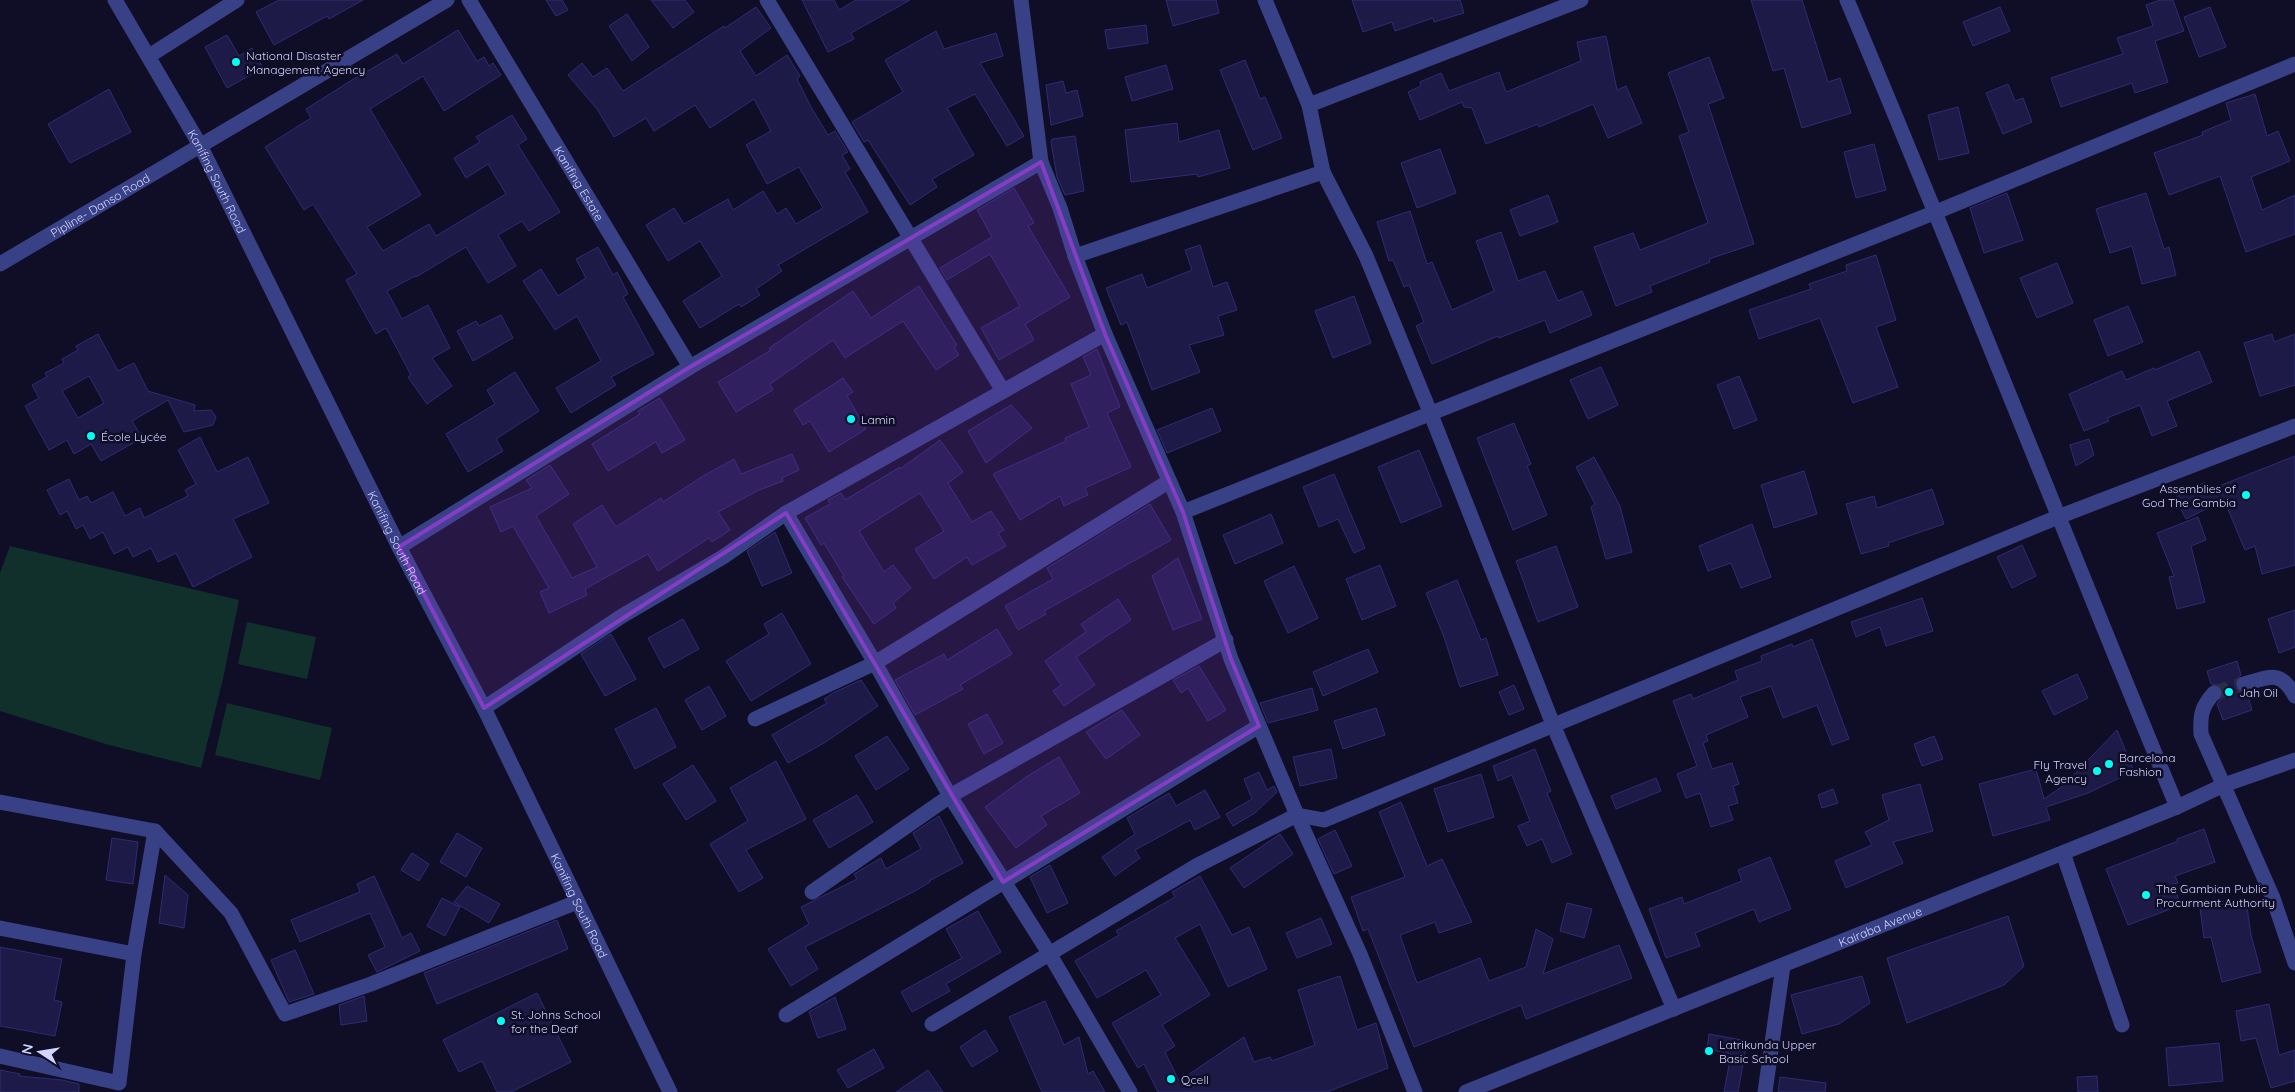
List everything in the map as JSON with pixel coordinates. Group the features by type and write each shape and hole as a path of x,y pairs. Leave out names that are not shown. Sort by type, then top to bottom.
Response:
{"street":[{"name":"Kanifing South Road","path":"115,0 200,145 399,547 484,708 670,1092"},
{"path":"149,56 237,0"},
{"name":"Pipline- Danso Road","path":"0,264 448,0"},
{"name":"Kanifing Estate","path":"469,0 690,367"},
{"path":"767,0 1003,391"},
{"path":"1020,0 1041,162 1060,208 1075,256 1105,334 1168,482 1183,512 1231,660 1297,815 1360,954 1415,1092"},
{"path":"1265,0 1309,105 1323,172 1366,256 1430,412 1554,727 1674,1009"},
{"path":"1309,105 1550,6 1581,0"},
{"path":"1847,0 1936,212 2177,807"},
{"path":"1183,512 1936,212 2295,64"},
{"path":"399,547 690,367 1041,162"},
{"path":"1075,256 1323,172"},
{"path":"484,708 622,616 723,557 786,513 1105,334"},
{"path":"932,1024 1198,865 1297,815 1324,820 1554,727 2058,517 2295,426"},
{"path":"755,719 875,663 1168,482"},
{"path":"786,513 875,663 950,796 1049,953 1130,1092"},
{"path":"812,892 950,796 1226,640"},
{"path":"2244,684 2272,677 2280,678 2288,683 2295,696"},
{"path":"2214,693 2205,703 2200,716 2201,734 2273,898 2295,964"},
{"path":"786,1015 1259,726"},
{"name":"Kairaba Avenue","path":"1466,1092 2177,807 2224,785 2295,760"},
{"path":"0,802 155,830 231,913 285,1014 371,984 577,902"},
{"path":"0,1056 118,1088 134,954 155,830"},
{"path":"2062,853 2122,1026"},
{"path":"0,928 134,954"},
{"path":"1765,1092 1783,966"}],"highlighted area":[{"path":"1041,162 1105,334 1183,512 1231,659 1259,726 1003,882 786,513 484,708 399,547 690,367"}],"green space":[{"path":"10,546 239,600 223,679 201,768 109,745 0,711 0,573"},
{"path":"247,622 316,637 307,679 238,664"},
{"path":"227,703 332,728 320,780 215,755"}],"building":[{"path":"279,0 363,0 329,19 327,16 274,45 256,12"},
{"path":"546,0 562,0 568,10 556,16"},
{"path":"651,0 685,0 694,12 673,28"},
{"path":"802,0 834,0 839,10 856,0 910,0 851,33 854,39 828,52"},
{"path":"1166,0 1216,0 1219,13 1173,26"},
{"path":"1352,0 1460,0 1464,13 1434,22 1433,18 1395,31 1392,22 1363,32"},
{"path":"1751,0 1802,0 1828,82 1840,78 1851,113 1802,128 1784,68 1773,71"},
{"path":"2160,0 2173,0 2184,31 2155,41 2168,82 2135,93 2132,83 2061,107 2051,78 2123,54 2117,38 2153,26 2146,5"},
{"path":"756,7 771,28 740,51 756,76 787,55 800,76 797,79 811,107 828,135 835,131 848,152 842,155 850,169 845,172 868,212 778,265 782,271 756,289 760,295 741,307 739,304 700,328 683,301 722,276 700,241 668,261 646,225 674,208 684,224 728,199 733,210 763,191 777,214 786,208 796,224 823,208 799,167 767,184 746,145 771,131 754,99 710,128 695,105 654,131 646,118 614,137 597,109 568,75 582,63 593,77 607,68 623,91"},
{"path":"2000,7 2010,31 1973,46 1963,22"},
{"path":"2210,7 2226,47 2199,57 2184,17"},
{"path":"627,14 649,47 632,61 609,26"},
{"path":"1146,25 1148,43 1108,49 1105,30"},
{"path":"458,30 477,61 484,57 489,66 493,63 501,75 444,111 423,76 370,109 421,195 367,227 383,251 429,224 436,236 506,194 488,164 466,178 454,158 480,142 476,137 512,115 527,139 518,145 560,212 529,231 522,221 498,235 516,266 488,283 466,247 416,277 387,291 402,319 428,305 450,348 432,358 452,386 427,404 408,377 411,375 386,328 376,334 346,280 357,274 313,204 304,210 265,147 311,118 306,109 352,80 397,54 403,64"},
{"path":"936,31 944,49 996,33 1003,56 980,63 1024,136 1007,146 975,94 947,108 974,155 932,179 937,187 910,205 868,140 864,142 852,122 903,92 885,60"},
{"name":"National Disaster Management Agency","path":"227,35 239,56 252,48 263,68 227,88 205,47"},
{"path":"1606,36 1617,90 1626,86 1642,123 1608,138 1593,104 1539,127 1538,124 1486,144 1472,108 1464,107 1462,102 1420,120 1408,92 1421,86 1420,82 1441,73 1449,91 1499,72 1506,92 1581,61 1577,42"},
{"path":"1709,57 1724,98 1708,104 1754,244 1709,259 1710,262 1650,286 1652,292 1616,306 1594,247 1633,233 1640,250 1708,223 1679,136 1689,132 1668,73"},
{"path":"1245,60 1260,99 1265,97 1282,138 1253,150 1220,70"},
{"path":"1166,65 1173,89 1132,101 1125,77"},
{"path":"1063,81 1066,93 1077,90 1083,116 1051,125 1046,85"},
{"path":"2008,84 2015,101 2023,98 2032,122 2003,134 1986,93"},
{"path":"109,89 131,132 70,163 48,124"},
{"path":"2255,94 2267,136 2278,131 2290,161 2251,177 2262,210 2295,195 2295,234 2246,252 2220,176 2169,195 2154,153 2203,135 2202,132 2231,120 2226,103"},
{"path":"1958,107 1969,153 1939,160 1928,115"},
{"path":"1177,123 1179,142 1219,130 1230,168 1198,177 1197,174 1131,182 1125,130"},
{"path":"1075,136 1084,191 1065,195 1057,177 1051,142 1052,139"},
{"path":"1874,144 1886,190 1856,198 1844,152"},
{"path":"1440,149 1456,193 1417,208 1401,163"},
{"path":"1014,188 1034,223 1028,226 1070,297 1025,324 1034,340 999,360 981,328 1020,306 990,254 947,280 940,268 992,237 977,210"},
{"path":"2007,193 2023,240 1984,253 1970,208"},
{"path":"2146,193 2164,249 2169,247 2176,275 2142,284 2132,246 2110,253 2096,209"},
{"path":"1548,195 1558,222 1520,236 1510,210"},
{"path":"1410,211 1427,264 1432,262 1452,310 1494,291 1476,241 1501,232 1518,281 1545,271 1558,301 1582,291 1592,315 1550,333 1545,320 1499,338 1498,336 1432,364 1416,326 1424,322 1409,285 1404,287 1393,260 1389,261 1377,222"},
{"path":"1200,245 1213,287 1227,282 1237,310 1218,316 1224,335 1189,345 1200,372 1152,390 1127,322 1121,325 1106,288 1142,274 1147,288 1192,270 1185,250"},
{"path":"598,247 613,275 617,272 628,294 623,297 654,354 611,377 616,385 571,413 556,388 601,361 577,316 555,330 523,281 541,269 558,296 586,278 576,259"},
{"path":"1876,255 1896,320 1876,327 1898,387 1853,403 1820,318 1759,339 1749,310 1811,289 1809,284 1847,271 1846,265"},
{"path":"2057,263 2073,303 2037,318 2020,278"},
{"path":"919,286 957,345 954,347 959,355 936,370 903,321 845,358 833,340 770,384 773,390 736,412 718,382 771,350 769,348 853,291 871,318"},
{"path":"1354,296 1371,343 1333,358 1315,311"},
{"path":"2128,306 2143,342 2108,356 2094,320"},
{"path":"501,315 513,338 473,361 457,331 476,321 479,326"},
{"path":"98,334 118,371 134,363 148,391 195,405 194,411 211,410 216,417 213,425 184,432 168,400 132,421 142,438 101,461 91,444 74,454 67,440 49,450 25,406 39,398 32,385 47,377 45,373 64,363 62,359 78,350 76,346","holes":["89,376 104,403 78,418 62,391"]},
{"path":"2272,334 2274,342 2295,334 2295,385 2260,396 2244,343"},
{"path":"1097,349 1120,407 1107,413 1131,467 1085,488 1088,495 1064,506 1060,496 1020,520 993,474 1066,441 1065,438 1089,427 1071,384 1091,375 1083,357"},
{"path":"2199,351 2212,382 2167,401 2177,426 2152,436 2140,405 2107,418 2109,421 2084,431 2069,394 2122,371 2126,380"},
{"path":"1601,367 1618,405 1588,419 1570,380"},
{"path":"515,372 539,411 496,439 503,451 468,472 446,434 495,404 487,390"},
{"path":"1739,376 1757,420 1734,429 1717,385"},
{"path":"843,378 853,392 847,396 866,429 829,452 810,421 803,425 794,410"},
{"path":"660,398 685,440 662,453 656,442 608,471 592,444 640,414 638,411"},
{"path":"1011,405 1032,428 986,463 968,431"},
{"path":"1212,408 1221,431 1167,453 1157,430"},
{"path":"1514,423 1531,464 1527,466 1547,515 1513,530 1477,438"},
{"path":"200,437 217,472 248,457 269,503 233,519 252,557 193,587 176,553 158,562 151,548 133,557 128,547 114,554 103,532 90,539 83,525 76,529 67,511 60,515 47,490 69,479 79,500 87,496 91,503 113,492 125,516 140,508 144,518 188,496 185,490 196,484 178,450"},
{"path":"2089,439 2094,455 2076,466 2070,445"},
{"path":"940,440 963,472 948,483 972,522 991,511 1004,530 998,533 1006,546 972,565 967,557 934,579 915,549 944,531 920,493 859,531 884,572 893,565 911,588 893,603 896,608 874,624 842,577 844,576 824,543 821,545 805,518 830,504 828,500 841,493 845,500 900,467 900,469"},
{"path":"1419,450 1442,506 1401,523 1378,467"},
{"path":"792,454 799,470 782,478 783,481 759,490 718,512 730,530 712,542 709,538 658,571 648,554 585,589 587,595 549,613 540,592 549,588 513,526 501,532 490,507 532,488 526,480 550,465 569,494 536,516 572,578 597,567 573,524 602,505 616,527 661,498 663,502 703,476 734,459 741,474"},
{"path":"2295,456 2295,565 2262,574 2255,546 2245,550 2224,500 2186,519 2175,498 2205,482 2209,490"},
{"path":"1594,457 1620,506 1632,552 1606,559 1591,507 1595,504 1576,467"},
{"path":"1804,471 1817,514 1774,528 1761,485"},
{"path":"1334,474 1365,548 1354,553 1338,519 1319,527 1303,487"},
{"path":"1932,489 1944,524 1888,543 1889,546 1861,554 1846,504 1874,496 1877,508"},
{"path":"1150,504 1171,540 1044,611 1046,614 1018,630 1005,606 1053,579 1047,568"},
{"path":"1271,514 1283,543 1235,564 1223,535"},
{"path":"2198,517 2206,540 2191,546 2205,602 2177,609 2169,577 2174,576 2157,533"},
{"path":"1752,524 1771,577 1741,588 1731,563 1708,571 1699,546"},
{"path":"775,532 792,573 762,586 747,551"},
{"path":"2022,545 2036,576 2012,588 1997,557"},
{"path":"1556,546 1578,607 1538,622 1516,561"},
{"path":"1178,558 1202,619 1173,630 1152,576"},
{"path":"1380,565 1396,606 1362,620 1346,579"},
{"path":"1294,566 1318,618 1288,633 1264,581"},
{"path":"1457,580 1481,640 1486,638 1498,675 1460,687 1444,637 1426,593"},
{"path":"1922,598 1933,631 1886,646 1880,627 1856,637 1851,622"},
{"path":"1118,599 1131,620 1076,657 1095,685 1064,706 1053,691 1061,685 1045,661 1086,632 1081,624"},
{"path":"2295,610 2295,647 2279,653 2268,619"},
{"path":"782,613 811,664 751,701 726,661 769,634 764,624"},
{"path":"683,619 699,649 664,668 648,638"},
{"path":"997,629 1012,654 960,685 963,689 915,715 895,680 944,654 947,660"},
{"path":"611,634 636,679 605,696 581,654"},
{"path":"1812,639 1849,739 1832,745 1817,705 1783,718 1771,686 1740,697 1748,717 1706,735 1708,741 1703,743 1712,769 1732,763 1739,784 1733,786 1738,803 1728,806 1733,820 1711,827 1700,793 1686,798 1677,774 1697,766 1673,701 1691,694 1693,699 1738,680 1735,671 1762,661 1761,656 1792,644 1793,647"},
{"path":"1368,649 1378,672 1323,696 1313,672"},
{"path":"2237,661 2241,675 2235,681 2235,687 2241,693 2247,693 2252,710 2223,720 2217,704 2223,695 2223,690 2220,686 2211,684 2207,671"},
{"path":"1199,666 1226,710 1208,721 1188,688 1181,693 1173,680"},
{"path":"2077,674 2088,698 2054,715 2042,691"},
{"path":"861,680 878,706 824,743 788,763 772,735 827,703 824,699 833,693"},
{"path":"1514,685 1524,709 1509,715 1499,692"},
{"path":"709,686 726,716 702,730 685,700"},
{"path":"1312,688 1318,710 1268,723 1260,703"},
{"path":"656,708 676,747 635,769 615,729"},
{"path":"1376,708 1385,735 1343,749 1334,721"},
{"path":"1122,710 1140,735 1106,759 1086,732"},
{"path":"987,714 1003,743 984,754 968,724"},
{"path":"2117,730 2134,771 2088,793 2046,807 2050,820 1993,836 1979,784 2036,769 2044,799 2063,786"},
{"path":"887,736 909,769 876,790 855,756"},
{"path":"1934,736 1943,759 1922,766 1914,744"},
{"path":"1331,749 1337,778 1300,786 1293,757"},
{"path":"1535,749 1551,791 1547,793 1572,854 1552,863 1542,839 1527,846 1518,826 1530,821 1512,775 1498,781 1493,766"},
{"path":"1059,757 1080,793 1041,816 1047,825 1016,848 985,807 1026,777"},
{"path":"776,761 806,819 746,850 763,878 739,892 710,844 748,821 730,788"},
{"path":"693,765 716,801 686,820 663,784"},
{"path":"1259,772 1267,790 1274,786 1277,792 1255,813 1233,826 1226,814 1252,799 1244,779"},
{"path":"1481,774 1494,817 1448,832 1434,789"},
{"path":"1656,778 1661,791 1616,809 1611,796"},
{"path":"1920,784 1933,831 1893,842 1903,863 1846,888 1835,861 1872,845 1865,832 1889,820 1882,795"},
{"path":"1833,789 1838,803 1822,808 1818,795"},
{"path":"1205,790 1220,817 1195,830 1190,820 1135,850 1140,858 1115,876 1102,857 1135,834 1127,818 1169,793 1176,806"},
{"path":"857,795 873,822 829,848 813,820"},
{"path":"1401,802 1427,866 1442,859 1472,922 1439,933 1435,922 1400,935 1417,983 1480,958 1489,981 1526,967 1536,929 1553,939 1543,974 1619,945 1632,978 1526,1019 1521,1005 1414,1047 1368,929 1363,931 1351,897 1405,877 1379,812"},
{"path":"939,816 963,863 929,881 915,891 805,947 818,969 791,986 768,949 809,924 801,907 857,879 854,874 881,858 886,869 921,849 913,833"},
{"name":"The Gambian Public Procurment Authority","path":"2204,829 2215,862 2175,876 2178,883 2173,884 2181,905 2128,925 2106,869"},
{"path":"1335,830 1352,866 1334,874 1318,839"},
{"path":"457,833 482,848 466,877 440,862"},
{"path":"1280,834 1293,854 1244,888 1230,868"},
{"path":"112,838 138,842 133,884 106,880"},
{"path":"412,853 429,864 419,881 401,870"},
{"path":"1770,857 1791,909 1759,922 1754,909 1695,933 1700,946 1666,958 1649,909 1682,897 1684,904 1742,881 1738,870"},
{"path":"1050,865 1068,903 1047,913 1030,877"},
{"path":"165,875 188,895 184,928 159,923"},
{"path":"374,876 402,938 411,933 420,951 377,972 368,955 385,947 370,913 300,942 291,920 360,892 357,884"},
{"path":"1200,876 1232,935 1249,927 1267,969 1228,987 1200,924 1175,938 1210,995 1162,1025 1175,1046 1165,1052 1179,1081 1244,1037 1254,1062 1270,1057 1272,1061 1315,1045 1298,990 1340,976 1357,1030 1376,1023 1388,1068 1327,1092 1158,1092 1144,1064 1138,1068 1112,1023 1161,995 1146,970 1097,998 1075,961 1119,935 1116,931 1175,897 1172,892"},
{"path":"467,886 500,904 489,923 454,902"},
{"path":"442,898 460,907 445,936 427,926"},
{"path":"2246,901 2251,935 2261,972 2222,982 2211,937 2204,938 2200,908"},
{"path":"1567,903 1592,909 1584,938 1560,931"},
{"path":"978,911 1001,952 946,984 950,991 912,1012 901,992 962,958 946,929"},
{"path":"2008,916 2024,966 2004,985 1907,1023 1887,958"},
{"path":"1321,918 1332,944 1297,958 1286,933"},
{"path":"557,920 568,949 437,1004 424,973"},
{"path":"0,947 62,959 54,1000 62,1002 55,1036 0,1026"},
{"path":"295,950 314,994 289,1002 271,960"},
{"path":"1862,976 1870,1003 1839,1024 1802,1034 1791,995"},
{"path":"537,993 571,1062 511,1092 497,1092 482,1061 459,1072 443,1040"},
{"path":"364,996 367,1021 341,1025 339,1005"},
{"path":"835,997 846,1029 818,1038 809,1012"},
{"path":"1045,1001 1064,1045 1079,1037 1088,1074 1093,1071 1105,1092 1042,1092 1009,1017"},
{"path":"2269,1004 2279,1055 2295,1050 2295,1081 2271,1088 2256,1038 2241,1041 2236,1011"},
{"path":"985,1030 998,1051 972,1067 960,1047"},
{"path":"1709,1034 1747,1041 1738,1092 1724,1092 1731,1054 1707,1049"},
{"path":"2219,1043 2223,1081 2169,1086 2166,1048"},
{"path":"874,1049 884,1068 848,1088 837,1070"},
{"path":"0,1070 20,1074 19,1076 62,1080 79,1084 79,1092 0,1092"},
{"path":"928,1070 943,1092 896,1092"},
{"path":"2097,1076 2098,1092 2078,1092 2077,1077"},
{"path":"1780,1077 1826,1083 1825,1092 1778,1092"}],"tunnel":[{"path":"2214,693 2244,684"}],"place":[{"name":"National Disaster Management Agency","path":"236,62"},
{"name":"Lamin","path":"851,419"},
{"name":"École Lycée","path":"91,436"},
{"name":"Assemblies of God The Gambia","path":"2246,495"},
{"name":"Jah Oil","path":"2229,692"},
{"name":"Barcelona Fashion","path":"2109,764"},
{"name":"Fly Travel Agency","path":"2097,771"},
{"name":"The Gambian Public Procurment Authority","path":"2146,895"},
{"name":"St. Johns School for the Deaf","path":"501,1021"},
{"name":"Latrikunda Upper Basic School","path":"1709,1051"},
{"name":"Qcell","path":"1171,1079"}]}
